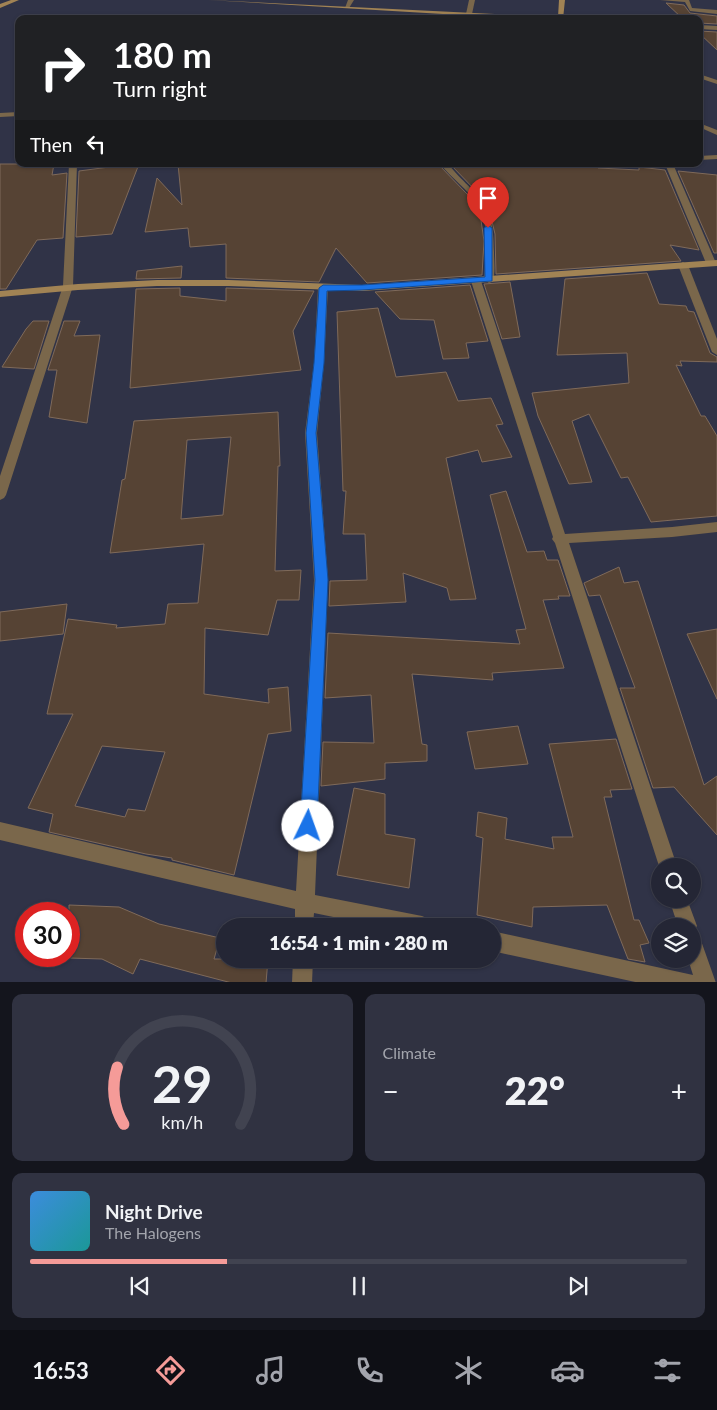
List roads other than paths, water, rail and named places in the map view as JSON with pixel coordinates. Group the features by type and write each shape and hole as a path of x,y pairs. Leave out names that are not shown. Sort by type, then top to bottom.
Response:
{"main road":[{"path":"0,6 16,0"},
{"path":"211,0 480,15"},
{"path":"561,15 562,0"},
{"path":"0,294 68,286 211,283 362,288 714,263"}],"street":[{"path":"347,7 351,0"},
{"path":"469,14 472,0"},
{"path":"663,0 686,1 690,9 717,12"},
{"path":"703,27 717,28"},
{"path":"703,77 717,82"},
{"path":"0,115 15,114"},
{"path":"703,127 717,133"},
{"path":"703,158 717,157"},
{"path":"0,495 68,286 74,167"},
{"path":"447,167 475,197 485,211 488,228 483,280 560,539 665,858"},
{"path":"670,167 714,263"},
{"path":"683,265 717,352"},
{"path":"304,918 321,580 311,433 319,363 323,288"},
{"path":"560,539 672,532 717,527"},
{"path":"0,831 305,902 383,918"},
{"path":"501,943 688,982"},
{"path":"302,982 303,968"},
{"path":"701,968 706,982"}]}
